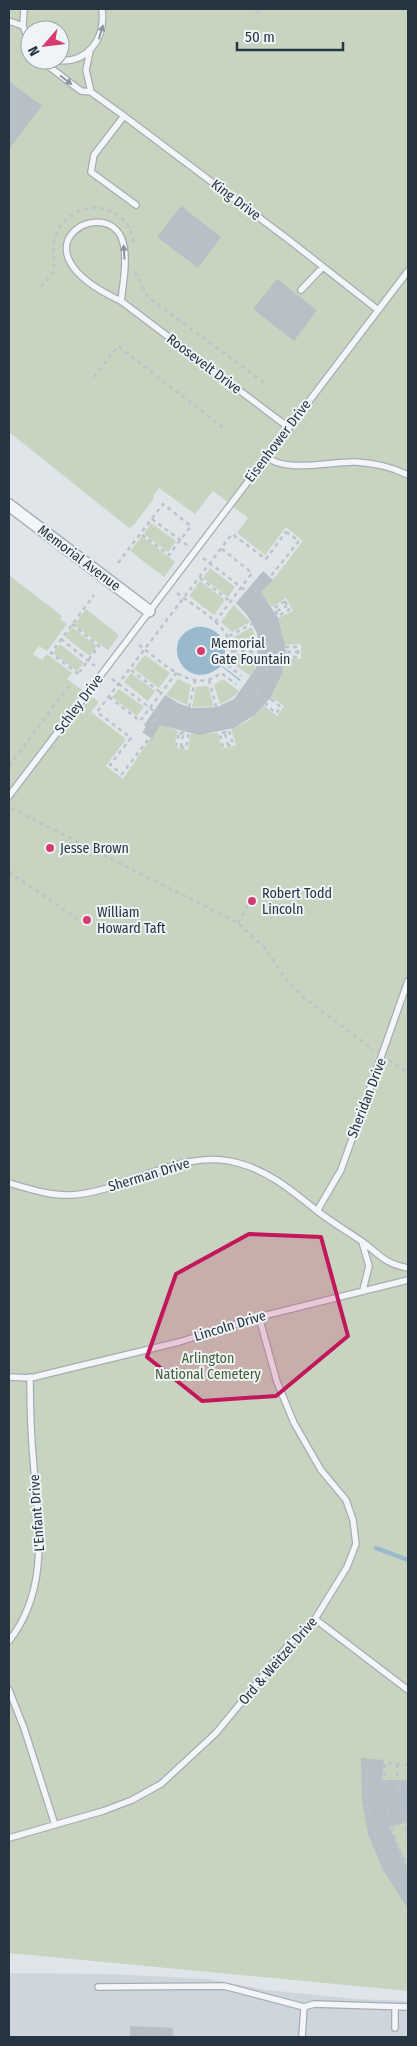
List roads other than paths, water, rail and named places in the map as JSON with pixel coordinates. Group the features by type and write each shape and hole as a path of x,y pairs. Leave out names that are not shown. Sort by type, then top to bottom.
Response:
{"street":[{"name":"Memorial Avenue","path":"9,505 149,612"}],"lane":[{"path":"91,92 86,70 90,51 102,33 104,21 102,9"},
{"path":"70,59 75,59 90,51"},
{"name":"King Drive","path":"52,70 81,91 91,92 124,116 378,310"},
{"path":"124,116 94,155 91,172 136,205"},
{"name":"Roosevelt Drive","path":"121,301 124,247 119,236 111,226 101,222 92,222 81,226 69,236 67,241 66,253 70,264 77,273 100,291 121,301 288,427"},
{"path":"301,290 322,268"},
{"name":"Eisenhower Drive","path":"149,612 288,427 408,272"},
{"path":"266,456 273,462 288,466 349,462 376,464 408,475"},
{"name":"Schley Drive","path":"9,796 149,612"},
{"name":"Sheridan Drive","path":"317,1210 341,1170 408,981"},
{"name":"Sherman Drive","path":"9,1183 45,1192 71,1195 93,1192 175,1165 207,1158 239,1163 271,1176 290,1188 362,1242 385,1262 408,1268"},
{"path":"362,1242 369,1266 363,1290"},
{"name":"Lincoln Drive","path":"9,1378 30,1377 179,1342 259,1317 408,1280"},
{"name":"Ord & Weitzel Drive","path":"9,1838 132,1800 162,1784 216,1733 290,1644 304,1634 350,1561 356,1544 353,1520 346,1500 321,1470 294,1423 277,1382 259,1317"},
{"name":"L'Enfant Drive","path":"9,1641 26,1614 37,1579 40,1560 40,1533 29,1420 30,1377"},
{"path":"315,1619 408,1690"},
{"path":"9,1690 24,1728 55,1825"},
{"path":"98,1987 224,1986 304,2006 314,2004 408,2007"},
{"path":"302,2037 304,2006"},
{"path":"394,2028 395,2007"}],"water":[{"name":"Memorial Gate Fountain","path":"197,627 212,629 221,638 225,651 221,665 240,681 221,666 208,674 196,674 187,670 180,662 177,652 178,642 185,633"}],"waterway":[{"path":"376,1548 408,1560"}],"place":[{"name":"Memorial Gate Fountain","path":"201,651"},
{"name":"Jesse Brown","path":"50,848"},
{"name":"Robert Todd Lincoln","path":"252,901"},
{"name":"William Howard Taft","path":"87,920"}],"park label":[{"name":"Arlington National Cemetery","path":"208,1366"}]}
